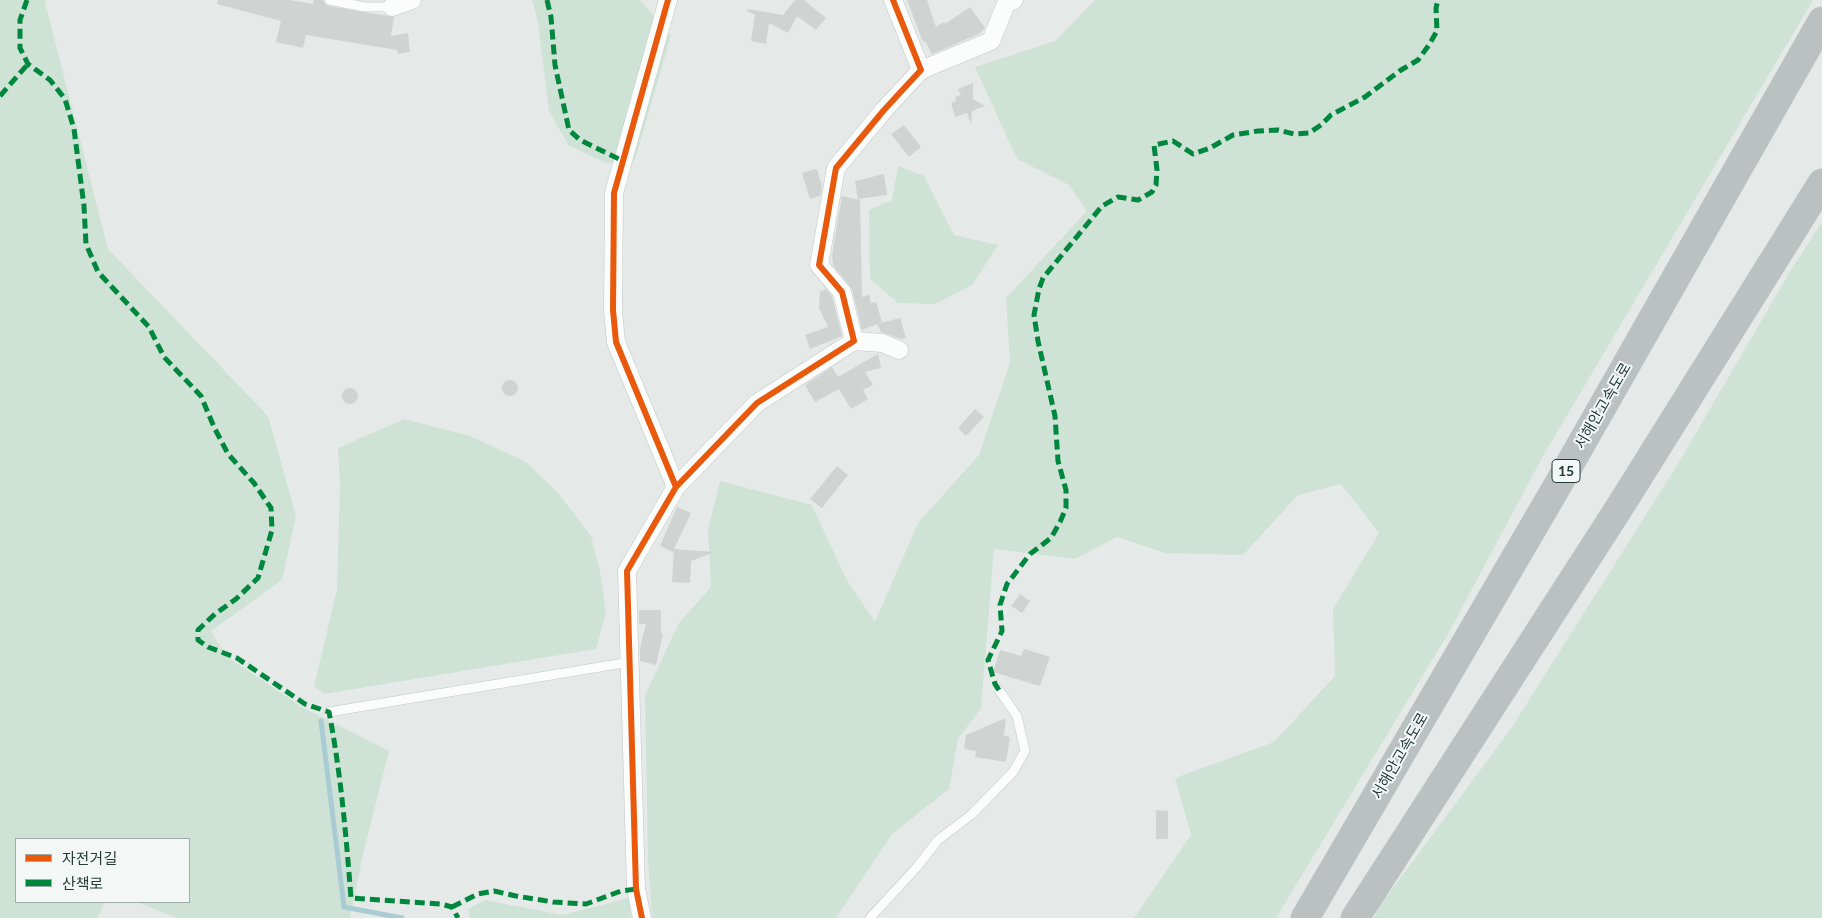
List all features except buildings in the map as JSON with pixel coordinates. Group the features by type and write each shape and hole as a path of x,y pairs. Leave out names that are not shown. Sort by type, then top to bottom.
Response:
{"highway":[{"name":"서해안고속도로","path":"1305,918 1559,483 1822,21"},
{"path":"1354,918 1621,505 1822,183"}],"street":[{"path":"392,7 412,0"},
{"path":"668,0 614,193 613,310 616,342 676,487"},
{"path":"893,0 921,70"},
{"path":"854,342 842,292 819,265 836,168 884,110 921,70 991,42 1006,4 1014,0"},
{"path":"642,918 636,889 627,571 676,487 757,403 854,342 882,343 899,350"}],"lane":[{"path":"329,0 365,7 392,7"},
{"path":"329,712 630,662"},
{"path":"870,918 917,867 938,840 971,815 1012,772 1025,751 1017,716 999,690"}],"green space":[{"path":"0,0 47,0 45,2 108,249 268,416 296,516 282,580 211,631 226,656 302,707 389,751 363,854 350,918 177,918 140,903 190,903 190,838 15,838 15,903 104,903 97,918 0,918"},
{"path":"532,0 640,0 671,36 635,160 606,163 569,146 549,111 538,22"},
{"path":"1095,0 1813,0 1543,456 1448,634 1276,918 1134,918 1191,835 1175,778 1274,742 1335,676 1333,609 1379,533 1341,484 1298,495 1243,555 1165,553 1117,537 1075,559 994,549 981,708 958,739 949,789 892,834 836,918 652,918 648,858 645,695 679,623 711,587 708,530 720,481 812,505 846,579 875,622 918,523 979,455 1010,363 1006,298 1087,211 1069,185 1017,159 975,67 1055,41"},
{"path":"898,166 924,176 954,235 998,245 972,285 935,304 898,303 870,279 869,210 892,200"},
{"path":"1822,222 1822,918 1374,918 1381,904 1510,730 1676,467 1788,275"},
{"path":"404,419 470,436 526,462 558,493 591,536 600,571 606,612 596,649 324,694 314,687 337,589 340,483 338,448"},
{"path":"629,898 631,918 470,918 468,909 485,900 562,915"}],"waterway":[{"path":"321,721 344,907 402,918"}],"marked path":[{"path":"27,0 20,20 20,48 28,64 50,80 65,99 74,129 84,206 86,244 98,272 149,327 164,357 201,396 228,454 254,483 271,508 272,530 258,578 198,630 198,640 208,647 237,658 305,704 329,712 340,781 351,898 441,904 452,907 458,918"},
{"path":"547,0 551,17 555,65 569,130 580,140 623,161"},
{"path":"999,690 995,684 988,660 1002,631 1000,605 1007,584 1030,554 1051,538 1066,508 1066,490 1058,461 1055,416 1034,315 1043,278 1102,206 1118,197 1138,200 1152,192 1156,185 1157,170 1154,145 1173,141 1193,154 1210,148 1233,135 1278,130 1294,134 1309,133 1331,115 1365,97 1401,70 1418,60 1437,31 1436,8 1438,0"},
{"path":"0,96 28,64"},
{"path":"452,907 478,894 494,891 553,902 586,904 621,891 636,889"}],"cycle path":[{"path":"668,0 614,193 613,310 616,342 676,487"},
{"path":"642,918 636,889 627,571 676,487 757,403 854,341 842,292 819,265 836,168 884,110 921,70 893,0"}]}
